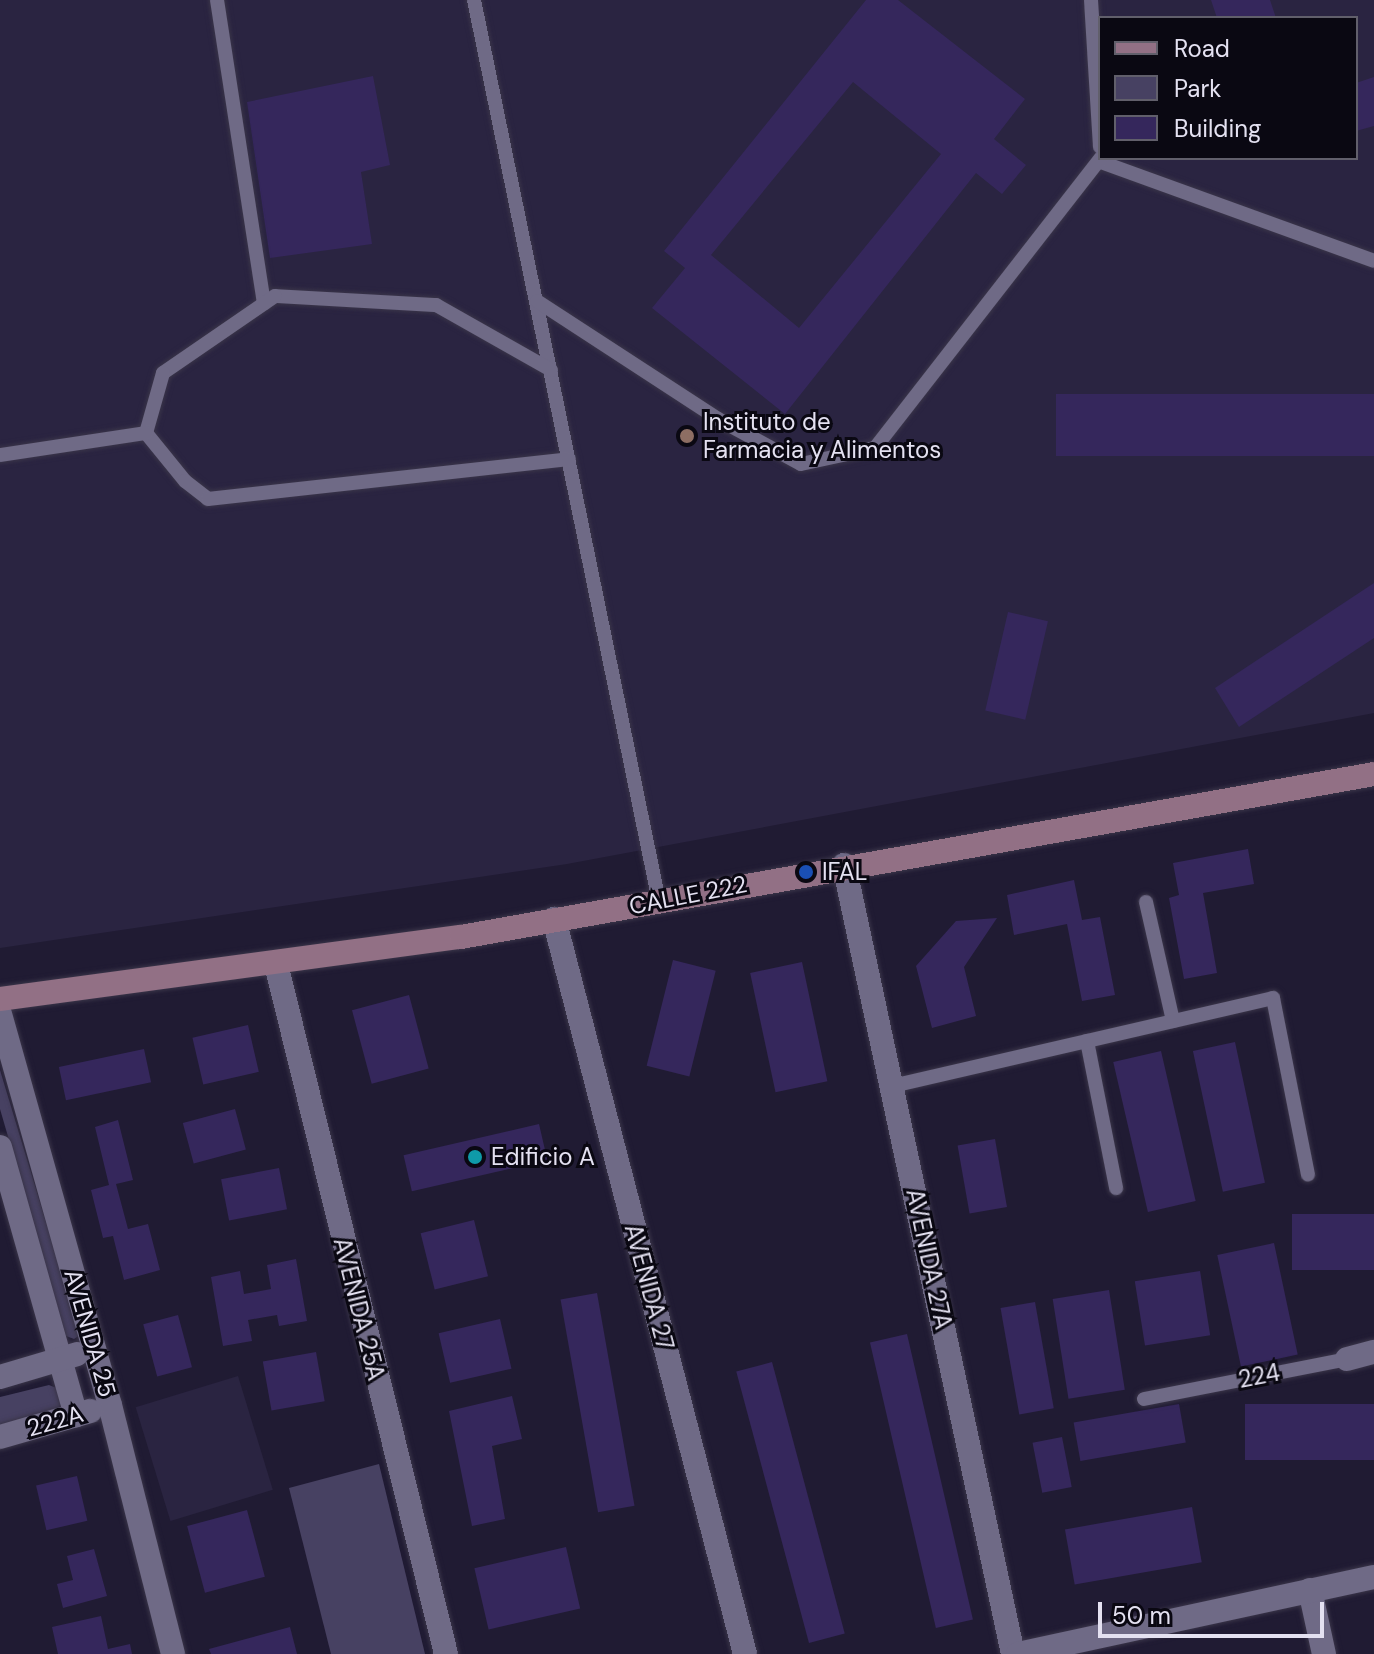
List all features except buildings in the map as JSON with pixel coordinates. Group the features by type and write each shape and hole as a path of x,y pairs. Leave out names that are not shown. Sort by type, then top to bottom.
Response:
{"main road":[{"name":"CALLE 222","path":"0,999 276,964 554,919 844,865 1374,774"}],"street":[{"name":"AVENIDA 27A","path":"844,865 1016,1654"},
{"name":"AVENIDA 27","path":"554,919 745,1654"},
{"name":"AVENIDA 25A","path":"276,964 446,1654"},
{"name":"AVENIDA 25","path":"0,1014 6,1061 95,1349 173,1654"},
{"name":"AVENIDA 25","path":"0,1147 76,1415"},
{"path":"0,1377 95,1349"},
{"name":"224","path":"1347,1359 1374,1352"},
{"name":"222A","path":"0,1437 110,1405"},
{"path":"1016,1654 1374,1577"},
{"path":"1310,1590 1324,1654"}],"lane":[{"path":"217,0 264,303"},
{"path":"474,0 659,901"},
{"path":"1091,0 1098,109"},
{"path":"537,301 718,419 801,464 875,448 1098,160"},
{"path":"1111,160 1374,261"},
{"path":"146,433 163,373 275,296 436,305 551,370"},
{"path":"0,455 146,433"},
{"path":"146,433 185,481 208,499 569,459"},
{"path":"1146,902 1173,1021"},
{"path":"892,1086 1273,998 1308,1175"},
{"path":"1087,1041 1116,1188"},
{"name":"224","path":"1144,1399 1347,1359"}],"shaded area":[{"name":"Instituto de Farmacia y Alimentos","path":"0,0 1374,0 1374,713 567,864 0,948"},
{"path":"238,1376 273,1490 170,1521 136,1407"}],"green space":[{"path":"0,1070 80,1335 74,1339 66,1336 0,1109"},
{"path":"49,1385 59,1389 63,1401 57,1409 0,1425 0,1397"},
{"path":"379,1464 425,1654 331,1654 289,1488"}],"place":[{"name":"Instituto de Farmacia y Alimentos","path":"687,436"},
{"name":"IFAL","path":"806,872"},
{"name":"Edificio A","path":"475,1157"}]}
